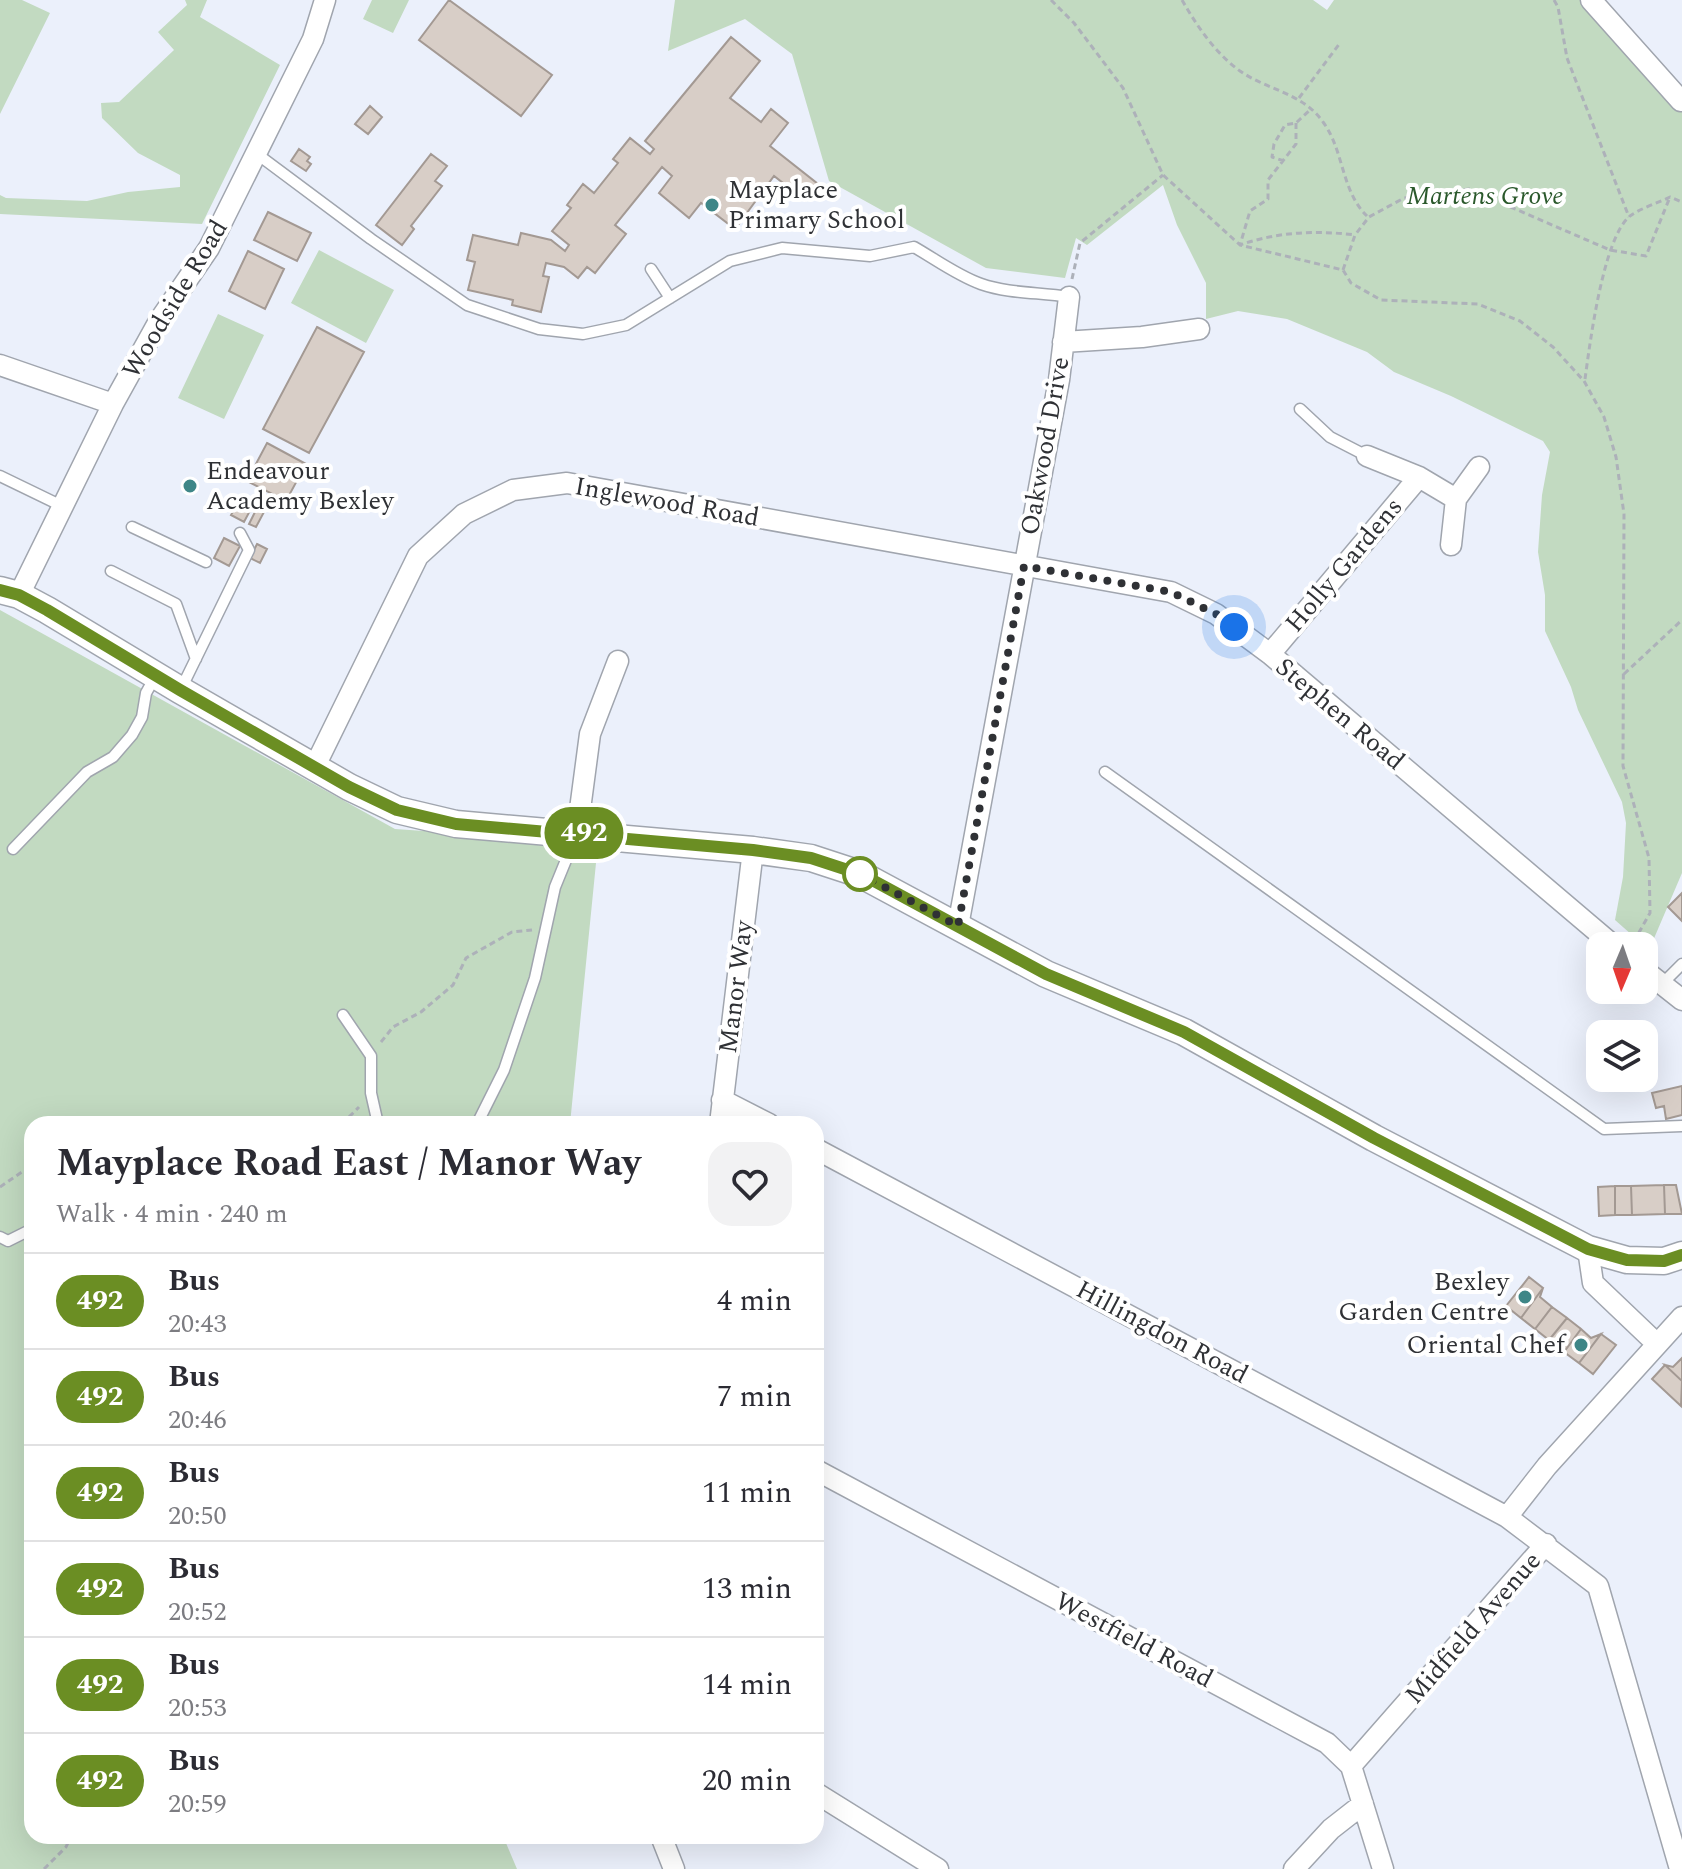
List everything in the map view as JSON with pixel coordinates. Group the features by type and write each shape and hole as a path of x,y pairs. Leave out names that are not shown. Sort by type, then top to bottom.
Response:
{"street":[{"name":"Woodside Road","path":"9,593 62,506 159,321 209,248 313,39 325,0"},
{"path":"1591,0 1681,101"},
{"name":"Oakwood Drive","path":"958,926 1059,380 1069,297"},
{"path":"1063,342 1142,337 1199,329"},
{"path":"0,365 113,404"},
{"name":"Holly Gardens","path":"1367,456 1419,477 1456,499"},
{"path":"1451,545 1456,499 1479,467"},
{"name":"Holly Gardens","path":"1270,654 1419,477"},
{"name":"Inglewood Road","path":"315,766 418,556 464,514 513,490 567,483 1024,566"},
{"name":"Stephen Road","path":"1024,566 1171,592 1216,614 1270,654 1598,932"},
{"path":"9,593 349,787 397,810 456,824 577,832 811,858 863,875 1046,974 1184,1032 1387,1145 1588,1249 1627,1260 1664,1261 1682,1255"},
{"path":"577,832 590,734 618,661"},
{"name":"Manor Way","path":"721,1116 753,850"},
{"path":"1658,981 1682,1000"},
{"path":"722,1100 753,1116"},
{"name":"Hillingdon Road","path":"824,1153 1507,1517"},
{"path":"1588,1249 1593,1283 1657,1344"},
{"name":"Midfield Avenue","path":"1351,1766 1546,1544 1507,1517 1547,1466 1682,1317"},
{"name":"Westfield Road","path":"824,1474 1327,1743 1351,1766"},
{"path":"1546,1544 1598,1586 1680,1869"},
{"path":"1351,1766 1383,1869"},
{"path":"824,1798 938,1869"},
{"path":"1294,1869 1331,1829 1363,1804"},
{"path":"664,1844 674,1869"}],"lane":[{"path":"257,154 371,239 467,305 539,329 583,334 626,325 730,261 782,248 870,256 914,247 980,284 1020,293 1069,297"},
{"path":"651,269 670,298"},
{"path":"1300,409 1330,437 1367,456"},
{"path":"0,476 62,506"},
{"path":"132,527 206,562"},
{"path":"180,690 249,550 240,533"},
{"path":"111,571 176,604 196,659"},
{"path":"13,849 87,772 113,757 132,735 142,717 146,693 156,675"},
{"path":"1105,772 1604,1129 1682,1126"},
{"path":"481,1116 504,1070 535,978 544,928 564,860 577,832"},
{"path":"1662,984 1682,964"},
{"path":"343,1015 371,1056 371,1093 376,1116"},
{"path":"0,1237 8,1241 24,1233"}],"path":[{"path":"1051,0 1074,23 1123,88 1163,175 1240,245 1343,270 1351,283 1381,300 1478,304 1520,321 1553,347 1584,381 1604,417 1616,457 1624,514 1623,766 1649,858 1650,913 1640,932"},
{"path":"1182,0 1201,33 1240,71 1298,99 1325,123 1355,204 1369,217"},
{"path":"1554,0 1567,58 1629,217"},
{"path":"1298,99 1340,43"},
{"path":"1284,161 1272,157 1274,144 1285,125 1296,123 1311,109"},
{"path":"1240,245 1250,211 1268,199 1268,180 1296,144 1296,123"},
{"path":"1069,297 1080,243 1163,175"},
{"path":"1343,270 1355,235 1369,217 1404,198 1469,189 1610,250 1646,256 1670,197"},
{"path":"1584,381 1594,313 1610,250 1629,217 1670,197 1682,202"},
{"path":"1240,245 1288,234 1326,232 1355,235"},
{"path":"1624,674 1682,620"},
{"path":"371,1056 393,1027 421,1012 453,985 466,958 512,932 544,928"},
{"path":"349,1116 371,1093"},
{"path":"0,1187 24,1170"},
{"path":"44,1869 67,1844"}],"green space":[{"path":"0,0 22,0 50,13 0,114"},
{"path":"185,0 207,0 200,17 280,65 202,224 0,214 0,195 6,198 87,201 128,192 180,187 180,175 138,153 102,118 101,103 119,102 174,50 158,32 187,5"},
{"path":"372,0 409,0 393,33 363,19"},
{"name":"Martens Grove","path":"675,0 1313,0 1327,10 1334,0 1587,0 1682,101 1682,873 1657,932 1629,932 1615,920 1623,877 1626,823 1622,802 1545,631 1545,595 1538,552 1542,495 1550,452 1543,441 1394,372 1367,352 1287,319 1238,311 1206,319 1206,283 1177,225 1163,185 1087,245 1076,238 1065,278 986,268 829,181 792,54 745,19 668,51"},
{"path":"319,250 394,290 366,343 291,303"},
{"path":"218,314 264,335 224,419 178,398"},
{"path":"0,610 395,829 598,843 571,1116 24,1116 24,1844 506,1844 517,1869 0,1869"}],"building":[{"path":"449,0 552,75 521,116 419,40"},
{"path":"731,37 760,61 730,98 761,122 771,109 788,123 770,146 818,184 805,200 774,176 735,229 701,203 689,218 659,193 672,176 662,167 615,225 626,234 595,273 587,267 578,278 564,267 546,263 543,276 549,277 541,312 512,305 513,300 468,290 475,262 467,260 473,235 518,245 521,233 551,240 565,251 569,245 552,231 571,208 567,205 583,184 594,193 618,163 613,159 630,138 650,154 654,149 645,141"},
{"path":"370,106 382,117 368,134 355,124"},
{"path":"299,149 310,157 307,161 311,164 306,171 291,161"},
{"path":"431,154 447,166 435,181 442,186 411,226 414,229 402,245 376,225"},
{"path":"268,212 311,233 297,261 254,240"},
{"path":"248,251 284,269 265,309 229,291"},
{"path":"317,327 364,352 309,453 263,429"},
{"path":"267,443 306,464 286,501 247,481"},
{"path":"241,498 253,505 244,522 231,515"},
{"path":"257,508 264,512 256,527 249,524"},
{"path":"224,538 240,546 229,566 214,558"},
{"path":"257,544 267,549 260,563 250,558"},
{"path":"1682,893 1682,921 1668,907"},
{"path":"1682,1086 1682,1115 1666,1119 1664,1106 1656,1108 1652,1093"},
{"path":"1664,1185 1665,1214 1632,1215 1631,1186"},
{"path":"1664,1185 1676,1185 1682,1214 1665,1214"},
{"path":"1615,1186 1615,1215 1599,1216 1598,1187"},
{"path":"1615,1186 1631,1186 1632,1215 1615,1215"},
{"name":"Bexley Garden Centre","path":"1529,1277 1543,1288 1521,1318 1506,1306"},
{"path":"1543,1288 1540,1297 1552,1307 1535,1329 1521,1318"},
{"path":"1552,1307 1567,1318 1549,1340 1535,1329"},
{"path":"1567,1318 1581,1329 1564,1352 1549,1340"},
{"name":"Oriental Chef","path":"1581,1329 1591,1338 1601,1334 1579,1363 1564,1352"},
{"path":"1601,1334 1616,1345 1593,1374 1579,1363"},
{"path":"1682,1358 1682,1381 1665,1365 1673,1367"},
{"path":"1665,1365 1682,1381 1681,1406 1652,1379"}],"bus line":[{"name":"492","path":"0,590 19,595 47,610 349,787 397,810 456,824 577,832 811,858 863,875 1046,974 1184,1032 1374,1138 1588,1249 1627,1260 1664,1261 1682,1255"}],"place":[{"name":"Mayplace Primary School","path":"712,205"},
{"name":"Endeavour Academy Bexley","path":"190,486"},
{"name":"Bexley Garden Centre","path":"1525,1297"},
{"name":"Oriental Chef","path":"1581,1345"}],"route":[{"path":"860,874 958,926 1024,566 1171,592 1216,614 1234,627"}]}
